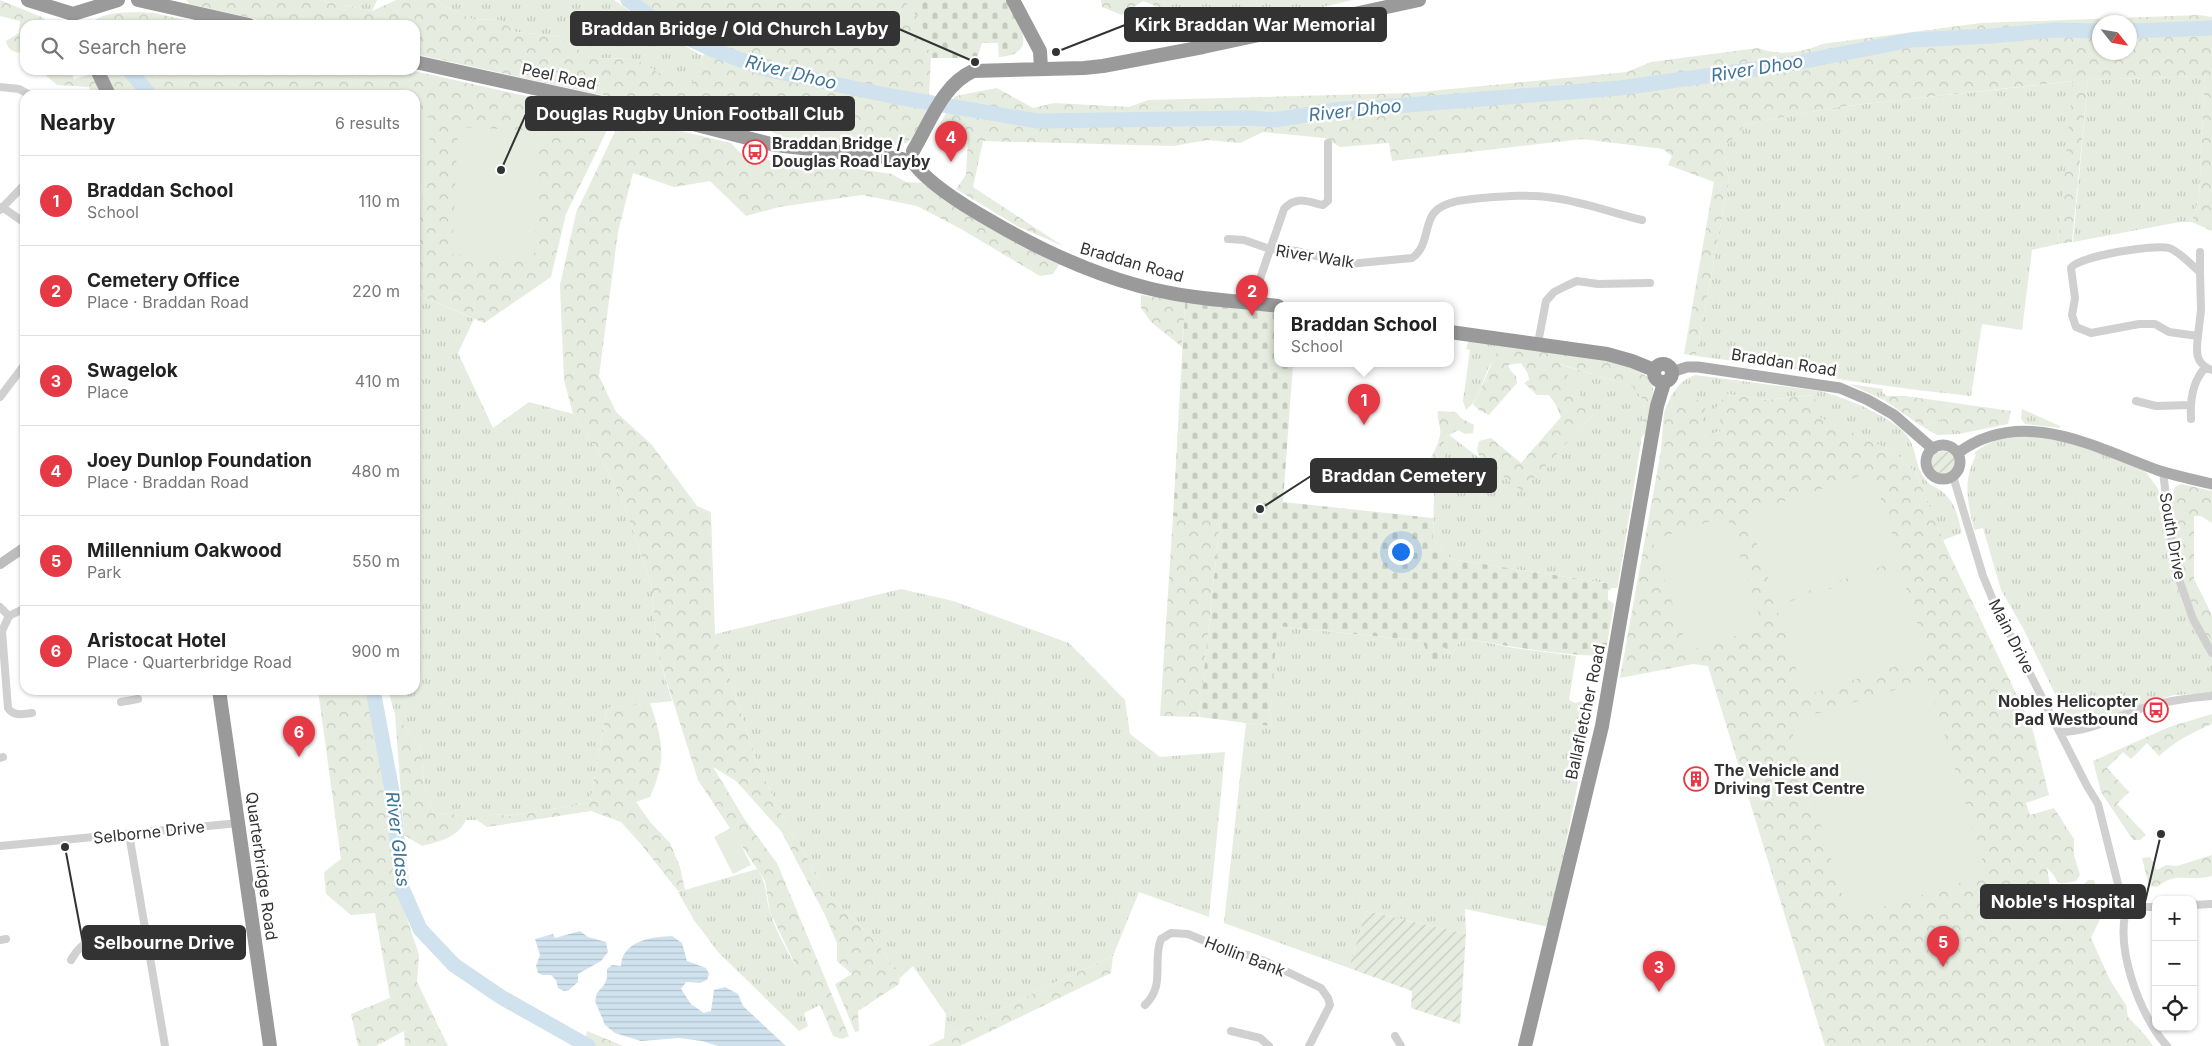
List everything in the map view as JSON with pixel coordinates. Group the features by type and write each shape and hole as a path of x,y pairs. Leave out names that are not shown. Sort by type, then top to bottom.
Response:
{"highway":[{"path":"28,0 76,17 99,5 118,0"},
{"path":"138,0 227,20"},
{"path":"1013,0 1040,51 1041,69"},
{"path":"911,156 951,86 963,76 973,71 1084,68 1157,56 1419,0"},
{"name":"Peel Road","path":"420,63 666,117 775,145 911,156"},
{"path":"99,75 106,90"},
{"name":"Braddan Road","path":"911,156 929,178 971,210 1037,248 1091,271 1134,284 1194,297 1274,305"},
{"path":"1454,332 1607,354 1654,370 1655,378 1668,378"},
{"name":"Ballafletcher Road","path":"1526,1046 1602,726 1657,406 1668,378"},
{"name":"Quarterbridge Road","path":"220,695 270,1046"}],"main road":[{"name":"Braddan Road","path":"1668,378 1687,367 1698,367 1840,388 1868,400 1894,415 1933,449"},
{"path":"1958,453 1984,438 2017,430 2031,430 2067,437 2163,472 2212,484"},
{"path":"1943,445 1954,448 1958,453 1960,468 1953,476 1942,479 1931,475 1926,464 1926,458 1933,449 1943,445"},
{"path":"0,564 20,550"}],"street":[{"path":"0,87 21,90"},
{"path":"1252,302 1287,205 1298,200 1324,205 1328,201 1328,143"},
{"path":"20,189 1,208 20,220"},
{"name":"River Walk","path":"1228,239 1244,240 1270,249 1296,251 1349,264 1412,258 1418,254 1423,246 1432,212 1445,204 1519,195 1553,197 1574,201 1642,220"},
{"path":"2198,336 2169,332 2155,324 2139,324 2091,333 2083,331 2072,322 2075,298 2071,275 2072,268 2077,262 2113,253 2158,246 2171,249 2200,272"},
{"path":"2191,420 2190,405 2196,381 2209,369 2200,363 2196,356 2200,325 2200,252"},
{"path":"1538,343 1546,302 1554,292 1577,282 1598,284 1650,283"},
{"path":"0,397 20,371"},
{"path":"2136,401 2156,406 2190,405"},
{"name":"South Drive","path":"2163,472 2175,568 2193,619 2212,653"},
{"name":"Main Drive","path":"1953,476 1986,583 2098,804 2119,888 2129,902"},
{"path":"0,607 9,616"},
{"path":"20,610 9,616 2,631 8,708 16,715 32,713"},
{"path":"122,702 135,699 133,695"},
{"path":"2060,732 2085,730 2142,708 2176,699 2212,696"},
{"name":"Selborne Drive","path":"0,846 239,823"},
{"path":"130,834 165,1046"},
{"path":"2152,907 2140,907 2129,902 2124,921 2124,938 2128,965 2136,991 2151,1023 2167,1046"},
{"path":"2197,905 2212,904"},
{"path":"71,960 77,949 93,939 146,928"},
{"name":"Hollin Bank","path":"1145,1005 1157,999 1158,948 1162,939 1171,933 1188,934 1231,952 1254,956 1321,988 1328,998 1330,1005 1309,1046"},
{"path":"1231,1032 1260,1038 1269,1046"},
{"path":"1395,1036 1402,1046"}],"green space":[{"path":"0,0 45,20 20,21 0,16"},
{"path":"187,0 318,0 372,11 396,0 437,0 442,5 472,19 500,20 516,32 558,36 591,58 635,59 689,90 703,56 710,45 666,21 640,0 906,0 906,3 921,21 931,58 928,116 914,137 906,143 880,149 787,140 760,125 733,127 656,107 420,55 420,20 260,20 189,4"},
{"path":"318,0 377,0 372,11"},
{"path":"437,0 614,0 658,31 703,56 690,91 635,59 591,58 558,36 516,32 500,20 472,19 442,5"},
{"path":"906,0 1007,0 1020,27 1023,44 1020,50 1012,55 999,57 998,43 982,43 977,58 931,58 921,21 906,3"},
{"path":"1101,0 1164,0 1167,17 1153,5 1143,1 1122,15 1102,7"},
{"path":"1164,0 1352,0 1282,17 1171,36"},
{"path":"154,13 186,20 95,20 106,15"},
{"path":"2199,15 2212,17 2212,231 2192,222 2199,197 2205,76 2088,80 2072,242 2058,244 2073,81 1838,107 1746,124 1724,148 1729,180 1696,356 1684,354 1714,182 1668,165 1672,156 1663,149 1582,139 1392,161 1389,143 1340,147 1325,138 1263,132 1240,143 1208,140 1173,146 983,141 973,187 1063,246 1017,226 956,189 966,175 968,140 940,124 955,96 997,88 1033,108 1054,103 1129,107 1148,100 1410,93 1627,72 1651,62 1758,48 1782,53 1806,50 1822,44 1981,23 2092,19 2092,60 2137,60 2137,17"},
{"path":"20,21 20,52 12,51 6,41 19,33"},
{"path":"420,72 614,116 566,214 551,277 484,323 420,295 420,90 114,90 107,75 420,75"},
{"path":"45,75 72,75 74,79 92,75 100,90 90,90 89,87 57,85"},
{"path":"2205,76 2199,197 2192,222 2180,222 2073,242 2088,80"},
{"path":"2074,81 2058,244 2032,250 2022,330 1982,324 1971,396 1844,380 1800,370 1696,356 1729,180 1724,148 1746,124 1838,107"},
{"path":"420,117 432,118 420,218"},
{"path":"622,117 731,143 741,154 787,164 803,161 892,174 906,182 922,183 975,219 1059,265 1053,274 1040,276 961,229 917,206 862,195 779,207 746,216 710,181 674,187 633,173 618,232 599,376 616,412 652,445 697,506 711,512 715,634 758,765 783,818 828,893 880,947 900,978 899,984 858,1011 859,1031 855,1032 835,984 852,974 837,961 837,943 825,915 781,831 736,781 713,767 745,820 777,863 849,1036 842,1039 833,1036 820,1005 802,979 770,912 765,881 698,780 658,654 651,584 626,510 599,453 573,414 564,380 560,285 576,213"},
{"path":"458,127 540,131 534,258 452,254"},
{"path":"420,295 474,319 458,353 493,428 529,402 573,414 599,453 626,510 651,584 658,654 672,701 607,708 590,803 508,816 495,814 477,820 466,820 453,814 434,813 424,785 421,748 395,714 389,695 420,695"},
{"path":"1141,295 1185,302 1182,347 1151,322 1141,308"},
{"path":"1185,302 1274,313 1274,367 1293,367 1283,502 1433,518 1433,538 1451,559 1618,585 1617,588 1612,588 1608,591 1608,600 1614,604 1605,656 1534,650 1464,638 1456,646 1453,654 1443,647 1440,664 1430,664 1423,641 1277,626 1270,726 1199,717 1220,522 1173,516"},
{"path":"1469,340 1509,345 1497,356 1490,366 1477,396 1466,410 1463,401 1470,350 1466,349"},
{"path":"1509,345 1584,356 1641,373 1650,380 1653,390 1651,416 1646,431 1641,438 1644,401 1632,386 1560,364 1593,415 1522,491 1480,458 1477,450 1479,441 1491,438 1521,463 1561,417 1549,395 1537,395 1524,383 1529,380 1528,374 1521,363 1508,365 1516,376 1517,383 1489,415 1479,410 1473,404 1500,347"},
{"path":"1559,364 1632,386 1644,400 1641,442 1618,585 1451,559 1433,538 1434,494 1444,478 1444,438 1449,435 1522,490 1593,415"},
{"path":"1695,375 1820,391 1855,403 1892,422 1911,442 1922,474 1928,483 1940,490 1949,499 1955,509 1962,533 1943,540 1916,473 1894,452 1816,416 1814,395 1765,400 1727,394 1724,430 1700,438 1675,403 1664,413 1672,395 1679,386"},
{"path":"1849,384 1883,389 1882,392 1887,396 1884,400"},
{"path":"1727,394 1765,400 1815,395 1817,416 1894,452 1916,473 1946,547 2032,727 2049,795 2026,803 2030,815 2054,808 2074,839 2074,855 2080,875 2076,881 2059,883 2047,868 2051,892 2071,892 2080,888 2088,880 2094,880 2098,892 2100,919 2091,938 2110,980 2126,1005 2128,1017 2153,1046 1825,1046 1708,666 1693,664 1620,678 1661,450 1664,413 1675,403 1707,399 1700,438 1724,430 1715,409"},
{"path":"1887,396 1905,396 2011,411 2008,424 1959,434 1941,419 1926,426 1920,425 1884,400"},
{"path":"2022,409 2060,426 2060,428 2025,424 2021,419"},
{"path":"1438,411 1456,412 1461,418 1474,425 1473,433 1465,434 1458,430 1444,438 1444,478 1434,494 1426,478 1426,471 1440,435"},
{"path":"1941,419 1959,434 1937,435 1920,425 1926,426"},
{"path":"2047,435 2131,464 2146,472 2158,489 2162,502 2159,506 2172,583 2212,660 2212,693 2174,695 2148,702 2098,723 2075,729 2071,727 2023,628 2001,590 1983,528 1974,530 1968,492 1969,474 1976,455 1974,453 2000,439 2017,436"},
{"path":"1943,451 1951,455 1955,463 1951,471 1943,475 1935,471 1931,463 1935,455"},
{"path":"1872,472 1901,560 1776,602 1747,514"},
{"path":"2181,484 2212,491 2212,523 2201,516 2194,516 2194,579 2212,615 2212,660 2172,583 2159,505 2162,502 2170,501 2175,487"},
{"path":"1173,516 1220,521 1199,717 1160,716"},
{"path":"1727,516 1763,627 1688,651 1652,540"},
{"path":"1899,567 1928,656 1805,696 1776,606"},
{"path":"901,589 953,601 1069,643 1125,700 1130,734 1160,757 1225,752 1209,917 1139,892 1113,956 1060,980 944,1038 946,1014 913,966 900,978 880,947 828,893 783,818 758,765 715,634"},
{"path":"1276,626 1423,641 1443,647 1453,654 1456,646 1464,638 1514,648 1576,656 1569,700 1575,703 1595,698 1549,927 1465,909 1466,934 1366,911 1349,968 1224,923 1246,723 1270,726"},
{"path":"1928,680 1987,875 1849,917 1789,722"},
{"path":"319,695 367,695 384,788 397,888 419,955 417,982 448,1046 405,1046 404,1031 376,1046 358,1046 351,1014 390,998 375,913 351,915 326,894 324,872 341,859"},
{"path":"650,703 658,728 661,761 650,797 636,802 651,823 670,843 680,867 685,890 678,891 621,822 591,811 487,827 477,820 495,814 508,816 590,803 607,708"},
{"path":"395,714 421,748 424,785 434,813 453,814 466,820 458,831 448,838 422,846 404,835"},
{"path":"2212,714 2212,724 2184,738 2159,756 2147,743 2131,759 2123,752 2107,768 2129,792 2117,804 2146,835 2140,840 2133,840 2101,792 2093,761 2169,727"},
{"path":"732,827 751,865 733,874 714,837"},
{"path":"2212,855 2212,876 2170,879 2157,887 2149,886 2142,858 2150,857 2157,870 2166,865 2177,866"},
{"path":"757,869 763,880 770,913 780,936 799,972 820,1005 804,1013 808,1026 799,1031 718,952 694,920 678,892"},
{"path":"1366,911 1466,934 1460,1024 1411,1008 1412,991 1349,968"},
{"path":"1113,956 1111,973 960,1046 928,1046 1060,980"},
{"path":"587,1031 621,1045 623,1046 584,1046"}],"water":[{"path":"580,931 588,937 606,942 608,952 601,961 578,974 578,982 569,990 564,991 558,988 556,980 551,975 538,973 536,966 540,955 535,939 553,934 555,938"},
{"path":"672,936 682,943 687,961 706,968 709,974 707,980 700,983 686,982 681,989 691,1004 704,1013 711,1011 714,990 725,987 738,994 743,1006 786,1046 718,1046 702,1041 679,1038 641,1041 615,1033 605,1025 595,1001 597,993 607,978 607,969 612,965 621,966 626,951 639,942 647,939"}],"waterway":[{"name":"River Dhoo","path":"628,0 666,28 711,49 769,70 891,96 1037,121 1250,118 1275,120 1342,109 1620,88 1785,65 1911,40 1991,36 2055,30 2092,31"},
{"name":"River Dhoo","path":"2137,31 2212,28"},
{"name":"River Glass","path":"133,75 146,90"},
{"name":"River Glass","path":"374,695 392,791 402,888 420,929 454,965 501,997 588,1046"}],"place":[{"name":"Kirk Braddan War Memorial","path":"1056,52"},
{"name":"Braddan Bridge / Old Church Layby","path":"975,62"},
{"name":"Braddan Bridge / Douglas Road Layby","path":"755,152"},
{"name":"Joey Dunlop Foundation","path":"951,162"},
{"name":"Douglas Rugby Union Football Club","path":"501,170"},
{"name":"Cemetery Office","path":"1252,316"},
{"name":"Braddan School","path":"1364,425"},
{"name":"Braddan Cemetery","path":"1260,509"},
{"name":"Nobles Helicopter Pad Westbound","path":"2156,710"},
{"name":"Aristocat Hotel","path":"299,757"},
{"name":"The Vehicle and Driving Test Centre","path":"1696,779"},
{"name":"Noble's Hospital","path":"2161,834"},
{"name":"Selbourne Drive","path":"65,847"},
{"name":"Millennium Oakwood","path":"1943,967"},
{"name":"Swagelok","path":"1659,992"}]}
